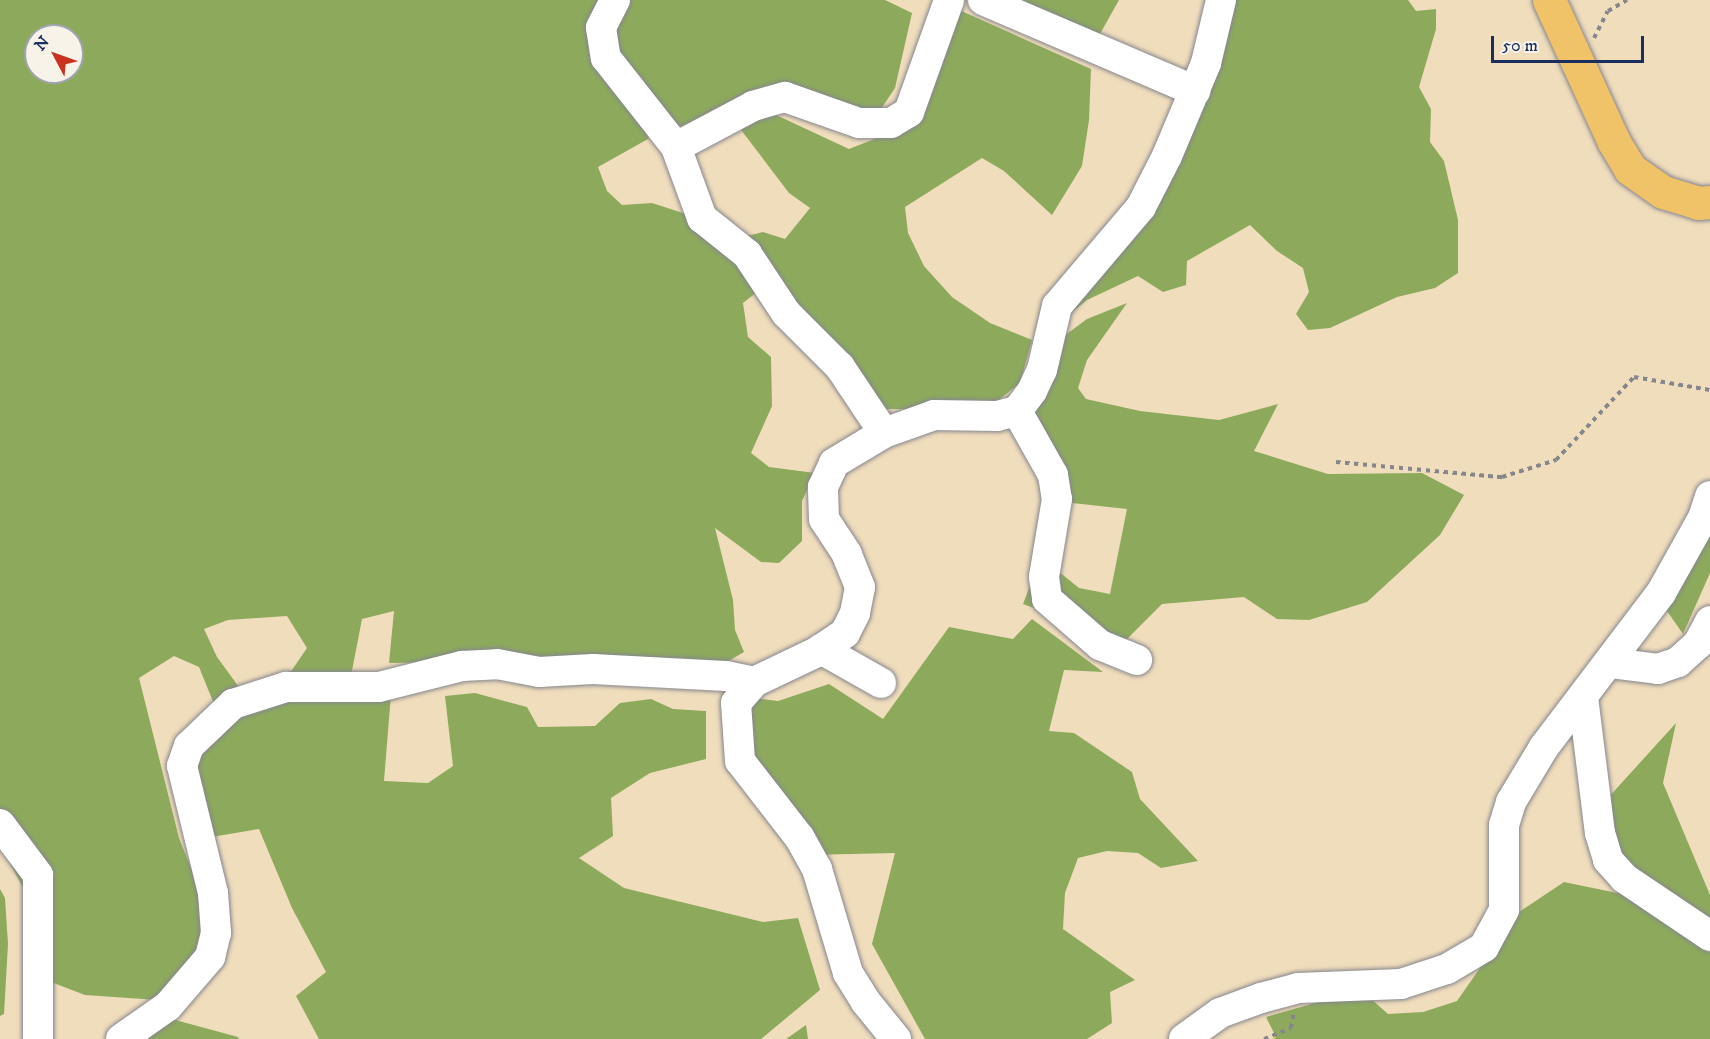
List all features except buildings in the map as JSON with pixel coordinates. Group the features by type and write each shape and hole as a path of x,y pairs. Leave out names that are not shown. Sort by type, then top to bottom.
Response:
{"main road":[{"path":"1549,0 1630,169 1663,192 1710,202"}],"street":[{"path":"615,0 601,28 606,58 676,147 702,218 747,254 786,314 840,367 885,433"},
{"path":"676,147 753,106 785,97 859,123 891,123 909,112 948,0"},
{"path":"983,0 1195,92"},
{"path":"896,1039 866,1002 848,973 817,869 804,845 740,760 736,703 754,682 821,649 845,633 855,614 860,587 847,554 824,519 823,487 834,463 885,433 934,415 997,416 1017,411 1042,370 1058,306 1142,207 1195,92 1216,30 1221,0"},
{"path":"1017,411 1053,474 1057,499 1044,576 1047,599 1100,645 1137,660"},
{"path":"1184,1039 1220,1013 1261,998 1298,988 1401,984 1447,969 1484,947 1504,910 1504,825 1511,802 1544,747 1611,663 1661,593 1703,518 1710,496"},
{"path":"1611,663 1658,669 1678,662 1698,644 1710,621"},
{"path":"821,649 881,683"},
{"path":"121,1039 168,1006 210,957 216,933 213,893 182,766 189,746 233,704 286,687 379,687 462,666 497,664 539,672 593,669 726,676 754,682"},
{"path":"1583,697 1600,832 1608,860 1624,878 1710,936"},
{"path":"0,824 38,875 38,1039"}],"path":[{"path":"1580,65 1608,11 1627,0"},
{"path":"1336,462 1502,477 1556,460 1634,377 1710,390"}],"green space":[{"path":"0,0 885,0 912,13 895,88 877,115 784,98 685,127 659,119 648,139 598,167 607,191 622,205 652,203 686,214 720,243 763,232 785,239 810,208 789,193 732,118 774,114 849,149 915,123 948,5 1091,69 1089,120 1082,166 1052,215 1004,171 982,158 905,207 908,233 924,266 952,297 990,323 1032,340 1020,383 996,402 937,409 881,409 757,292 743,303 748,337 771,357 772,406 751,453 769,467 815,473 802,501 802,541 779,563 761,562 715,528 733,600 735,630 744,652 701,677 437,662 389,663 394,611 362,619 351,676 283,683 307,648 287,616 228,620 204,629 217,657 244,694 214,704 199,667 174,656 139,678 179,838 202,896 207,946 172,1001 85,995 38,977 30,901 0,845"},
{"path":"996,0 1119,0 1096,41"},
{"path":"1224,0 1408,0 1416,11 1436,9 1436,29 1419,87 1431,109 1430,142 1444,161 1458,220 1458,273 1435,288 1397,297 1330,328 1308,330 1296,314 1309,292 1303,268 1277,251 1250,225 1187,261 1186,285 1163,292 1138,276 1087,300 1066,317 1144,215"},
{"path":"1127,303 1087,360 1078,388 1086,399 1140,411 1219,420 1278,404 1254,451 1328,474 1422,473 1464,495 1440,535 1367,602 1309,620 1277,619 1244,597 1162,604 1125,641 1023,604 1036,570 1058,571 1079,588 1110,594 1127,509 1054,501 1029,412 1064,336 1087,319"},
{"path":"1710,520 1710,573 1683,634 1667,611 1695,541"},
{"path":"1032,619 1103,672 1064,670 1049,731 1074,733 1132,772 1140,799 1198,861 1161,868 1138,853 1107,851 1078,858 1065,893 1063,929 1135,980 1110,992 1112,1023 1087,1039 925,1039 872,944 895,853 807,855 755,789 746,697 778,701 829,684 883,719 949,627 1013,639"},
{"path":"392,682 384,781 428,783 453,766 445,696 475,693 527,707 538,727 595,726 620,703 651,699 673,709 706,711 706,759 650,773 611,798 613,836 579,858 624,888 763,922 798,918 820,990 761,1039 319,1039 296,996 326,972 292,908 259,829 194,840 187,752 255,706"},
{"path":"1676,723 1663,783 1710,895 1710,1039 1273,1039 1276,1037 1266,1017 1361,990 1388,1014 1423,1012 1457,1001 1519,912 1564,882 1622,894 1597,810"},
{"path":"0,889 5,898 8,944 4,1014 0,1016"},
{"path":"157,1015 238,1037 239,1039 127,1039"},
{"path":"806,1025 808,1039 786,1039"}]}
